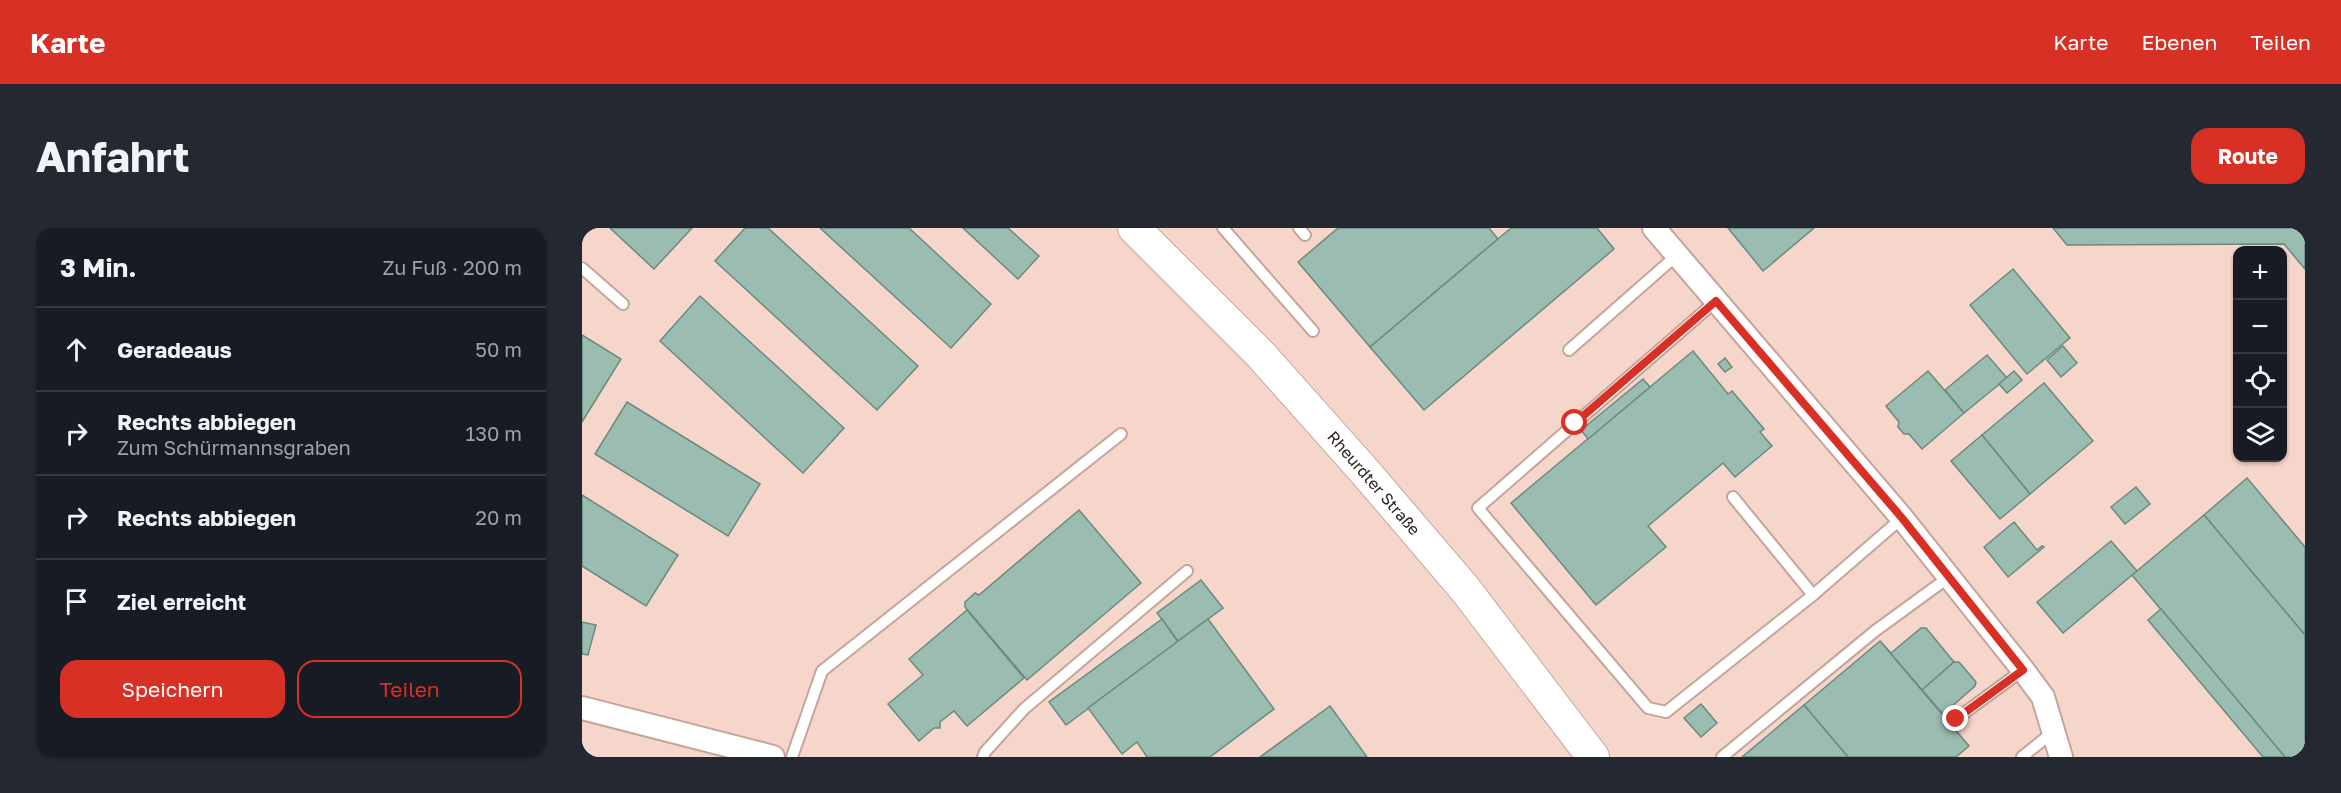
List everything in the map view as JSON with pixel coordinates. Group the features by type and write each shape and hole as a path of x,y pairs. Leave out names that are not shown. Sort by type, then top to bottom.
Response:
{"main road":[{"name":"Rheurdter Straße","path":"1134,228 1261,355 1366,473 1465,589 1593,757"}],"street":[{"path":"1654,228 1902,518 2023,670 2043,697 2061,757"},
{"path":"582,708 773,757"}],"lane":[{"path":"1223,228 1313,331"},
{"path":"1569,350 1677,255"},
{"path":"582,268 623,304"},
{"path":"1716,301 1478,508 1647,708 1666,712 1813,595 1902,518"},
{"path":"792,757 822,671 1121,434"},
{"path":"1733,497 1813,595"},
{"path":"983,757 1024,709 1188,571"},
{"path":"1722,757 1875,631 1948,577"},
{"path":"1956,719 2023,670"},
{"path":"2022,757 2054,732"}],"shaded area":[{"path":"582,228 2305,228 2305,757 582,757"}],"building":[{"path":"610,228 692,228 654,269"},
{"path":"745,228 768,228 918,366 877,410 715,261"},
{"path":"820,228 909,228 991,304 951,348"},
{"path":"963,228 1008,228 1039,256 1018,279"},
{"path":"1338,228 1489,228 1498,239 1370,347 1298,262"},
{"path":"1511,228 1597,228 1614,249 1424,410 1370,347"},
{"path":"1728,228 1814,228 1763,271"},
{"path":"2053,228 2305,228 2305,269 2284,244 2067,245"},
{"path":"2013,269 2070,338 2027,374 1970,305"},
{"path":"700,296 844,428 803,473 660,341"},
{"path":"582,335 621,359 582,422"},
{"path":"2063,346 2077,363 2061,377 2047,360"},
{"path":"1693,351 1728,394 1732,391 1764,429 1760,432 1772,446 1735,477 1723,463 1648,526 1666,547 1596,605 1511,503"},
{"path":"1987,355 2007,378 1964,413 1945,390"},
{"path":"1725,358 1732,367 1725,372 1718,364"},
{"path":"1928,371 1964,413 1922,449 1909,434 1904,434 1898,427 1899,422 1886,406"},
{"path":"2014,371 2022,380 2007,393 1999,384"},
{"path":"1643,379 1650,387 1588,439 1581,430"},
{"path":"2044,383 2093,441 2030,494 1982,435"},
{"path":"627,402 760,484 728,536 595,454"},
{"path":"1982,435 2030,494 2000,519 1951,461"},
{"path":"2247,478 2305,547 2305,635 2204,515"},
{"path":"2136,487 2150,504 2125,524 2111,507"},
{"path":"582,495 678,555 646,606 582,566"},
{"path":"1079,510 1141,583 1027,680 965,607 965,602 975,593 979,595"},
{"path":"2204,515 2305,635 2305,757 2285,757 2132,575"},
{"path":"2014,522 2037,550 2044,547 2008,577 1984,547"},
{"path":"2111,541 2137,571 2063,633 2037,602"},
{"path":"1201,580 1223,608 1178,641 1157,613"},
{"path":"2161,609 2285,757 2263,757 2148,620"},
{"path":"967,610 1024,678 967,726 954,711 940,722 940,728 934,728 919,741 888,704 923,675 909,659"},
{"path":"1162,619 1178,642 1066,725 1049,702"},
{"path":"1208,619 1274,709 1210,757 1147,757 1137,742 1122,754 1088,708"},
{"path":"582,622 596,625 588,655 582,654"},
{"path":"1921,628 1926,628 1954,662 1922,690 1880,641 1891,653"},
{"path":"1880,641 1969,746 1956,757 1848,757 1804,705"},
{"path":"1954,662 1959,662 1976,682 1975,686 1943,714 1922,690"},
{"path":"1701,704 1717,723 1701,737 1684,718"},
{"path":"1804,705 1848,757 1742,757"},
{"path":"1330,706 1367,757 1260,757"}],"route":[{"path":"1575,423 1716,301 1902,518 2023,670 1956,719"}]}
